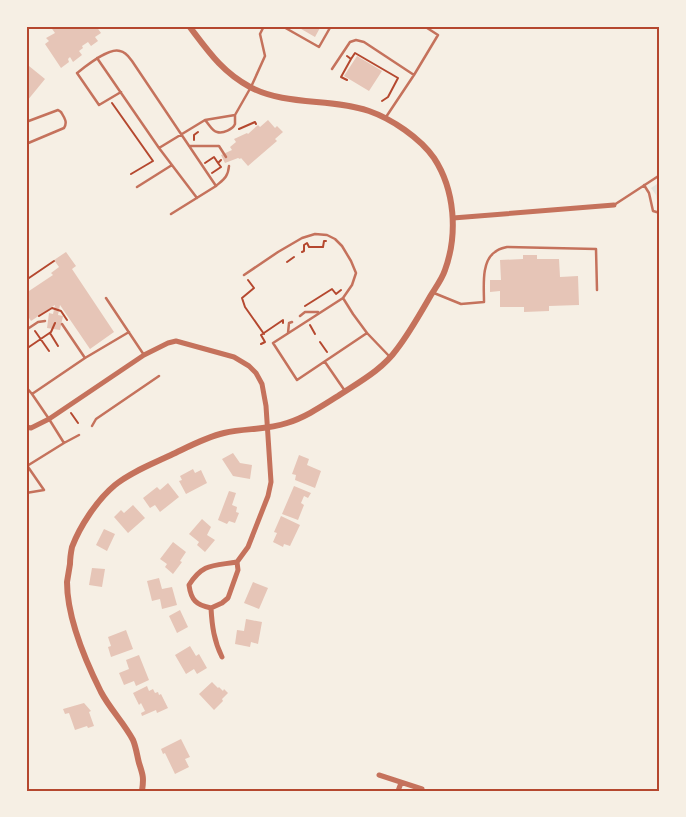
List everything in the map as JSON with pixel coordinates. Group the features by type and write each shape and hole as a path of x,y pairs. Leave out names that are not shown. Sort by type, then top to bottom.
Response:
{"street":[{"path":"142,791 144,778 133,742 102,693 84,654 72,619 67,582 72,549 82,526 99,501 116,484 137,471 201,441 221,434 285,424 302,417 320,408 381,367 391,358 405,339 433,292 445,270 452,243 453,218 442,172 434,158 409,134 386,117 367,110 348,105 281,97 251,87 232,75 212,58 189,26"},
{"path":"453,218 614,205"},
{"path":"26,428 31,428 49,419 144,355 168,343 176,341 234,358 249,366 256,373 262,384 266,406 271,482 268,496 248,547 236,562 206,567 195,576 189,585 190,594 196,603 211,608 222,604 228,598 238,570 236,562"},
{"path":"211,608 214,638 222,657"},
{"path":"379,775 422,789"},
{"path":"398,791 401,783"}],"lane":[{"path":"205,120 217,132 223,133 234,127 235,115 251,87 265,56 260,34 264,26"},
{"path":"282,26 319,47 331,26"},
{"path":"386,117 438,35 424,26"},
{"path":"332,69 350,42 356,40 364,42 414,75"},
{"path":"121,92 99,105 77,73 97,58 112,51 118,50 125,53 216,186"},
{"path":"97,58 159,148 197,198"},
{"path":"26,122 58,110 66,120 64,128 26,144"},
{"path":"159,148 205,120 235,115"},
{"path":"189,146 219,146 226,158"},
{"path":"137,187 172,165"},
{"path":"171,214 216,186 228,173 228,166"},
{"path":"614,205 660,175"},
{"path":"644,185 649,193 653,210 660,214"},
{"path":"244,275 302,238 315,234 327,235 335,239 342,246 351,261 356,273 352,284 343,298 273,343 297,380 367,333"},
{"path":"433,292 461,304 484,302 486,263 496,251 507,247 596,249 597,290"},
{"path":"106,298 144,355"},
{"path":"343,298 367,333 391,358"},
{"path":"300,316 305,312 320,312"},
{"path":"26,330 38,322 45,321"},
{"path":"288,333 289,323 292,322"},
{"path":"62,324 85,358"},
{"path":"32,394 85,358 129,332"},
{"path":"325,362 345,392"},
{"path":"92,426 96,419 159,376"},
{"path":"26,387 64,443"},
{"path":"26,493 44,490 27,465 79,435"}],"path":[{"path":"347,80 341,77 355,53 398,78 388,97 382,102"},
{"path":"116,110 153,161 131,174"},
{"path":"237,130 254,122 256,124"},
{"path":"212,158 214,157 218,163"},
{"path":"209,175 220,168"},
{"path":"302,252 304,251 304,245 307,243 309,247 323,247 324,241 327,242"},
{"path":"287,262 294,257"},
{"path":"26,280 54,261"},
{"path":"247,279 254,288 242,298 245,307 264,334"},
{"path":"302,308 332,289 336,294 344,288"},
{"path":"36,318 52,308 61,311 71,326"},
{"path":"261,344 265,342 261,335 283,320 282,328"},
{"path":"26,350 50,333 55,323"},
{"path":"310,325 315,334"},
{"path":"32,326 49,351"},
{"path":"50,333 58,346"},
{"path":"320,342 328,354"},
{"path":"70,413 78,423"}],"shaded area":[{"path":"660,182 660,208 658,208 656,195 651,188"}],"building":[{"path":"50,26 96,26 101,33 95,37 98,41 91,46 88,42 82,46 83,48 79,51 82,55 73,62 70,57 68,59 69,62 61,68 45,44 49,41 46,38 55,33"},
{"path":"296,26 321,26 315,37"},
{"path":"357,56 382,71 369,91 344,76"},
{"path":"29,66 45,79 27,101 28,105 26,106 26,70"},
{"path":"268,120 275,128 277,126 283,132 275,139 277,141 248,166 241,158 225,163 221,155 232,150 230,147 236,142 234,139 248,134 258,125 260,127"},
{"path":"66,252 76,266 72,269 114,332 90,349 60,305 58,315 63,316 60,330 47,328 49,313 53,314 55,305 31,321 26,313 26,293 53,275 51,273 59,267 54,260"},
{"path":"523,255 537,255 537,259 559,259 560,277 578,276 579,305 549,306 549,311 524,312 524,307 500,307 500,291 490,292 490,280 501,280 500,260 523,259"},
{"path":"233,453 240,463 252,465 250,479 233,476 222,459"},
{"path":"299,455 309,459 307,465 321,471 315,488 295,480 296,475 292,474"},
{"path":"193,469 195,473 201,470 207,483 186,494 179,481 182,480 180,476"},
{"path":"168,483 179,497 160,512 155,505 150,508 143,498 157,487 160,490"},
{"path":"294,486 311,493 308,498 304,496 301,503 304,505 298,520 282,514"},
{"path":"229,491 236,493 232,505 237,507 236,512 239,513 235,523 229,521 227,524 218,520"},
{"path":"133,505 145,518 128,533 114,517 121,510 124,513"},
{"path":"281,516 300,525 290,546 284,544 283,547 273,542 277,533 274,532"},
{"path":"202,519 211,527 207,535 215,540 205,552 197,545 199,542 189,534"},
{"path":"104,529 115,534 107,551 96,545"},
{"path":"173,542 186,552 180,561 182,562 173,574 165,567 167,564 160,559"},
{"path":"92,568 105,569 102,587 89,585"},
{"path":"159,578 162,589 172,587 177,605 162,609 160,599 152,601 147,581"},
{"path":"253,582 268,588 259,609 244,603"},
{"path":"180,610 188,627 177,633 169,616"},
{"path":"246,619 262,622 258,644 251,642 250,647 235,644 237,630 244,631"},
{"path":"126,630 133,649 111,657 108,647 111,646 108,637"},
{"path":"190,646 196,656 199,654 207,668 197,674 194,669 186,674 175,655"},
{"path":"139,655 149,680 136,686 134,681 124,685 119,673 129,669 126,660"},
{"path":"212,682 218,688 223,691 224,689 228,693 214,710 199,694"},
{"path":"147,686 149,691 153,689 155,693 161,694 168,708 157,713 156,710 142,716 141,713 145,711 141,703 139,705 133,693"},
{"path":"84,703 91,711 89,712 94,726 75,730 69,713 65,714 63,709"},
{"path":"181,739 190,757 185,759 189,767 175,774 165,753 163,754 161,749"}]}
